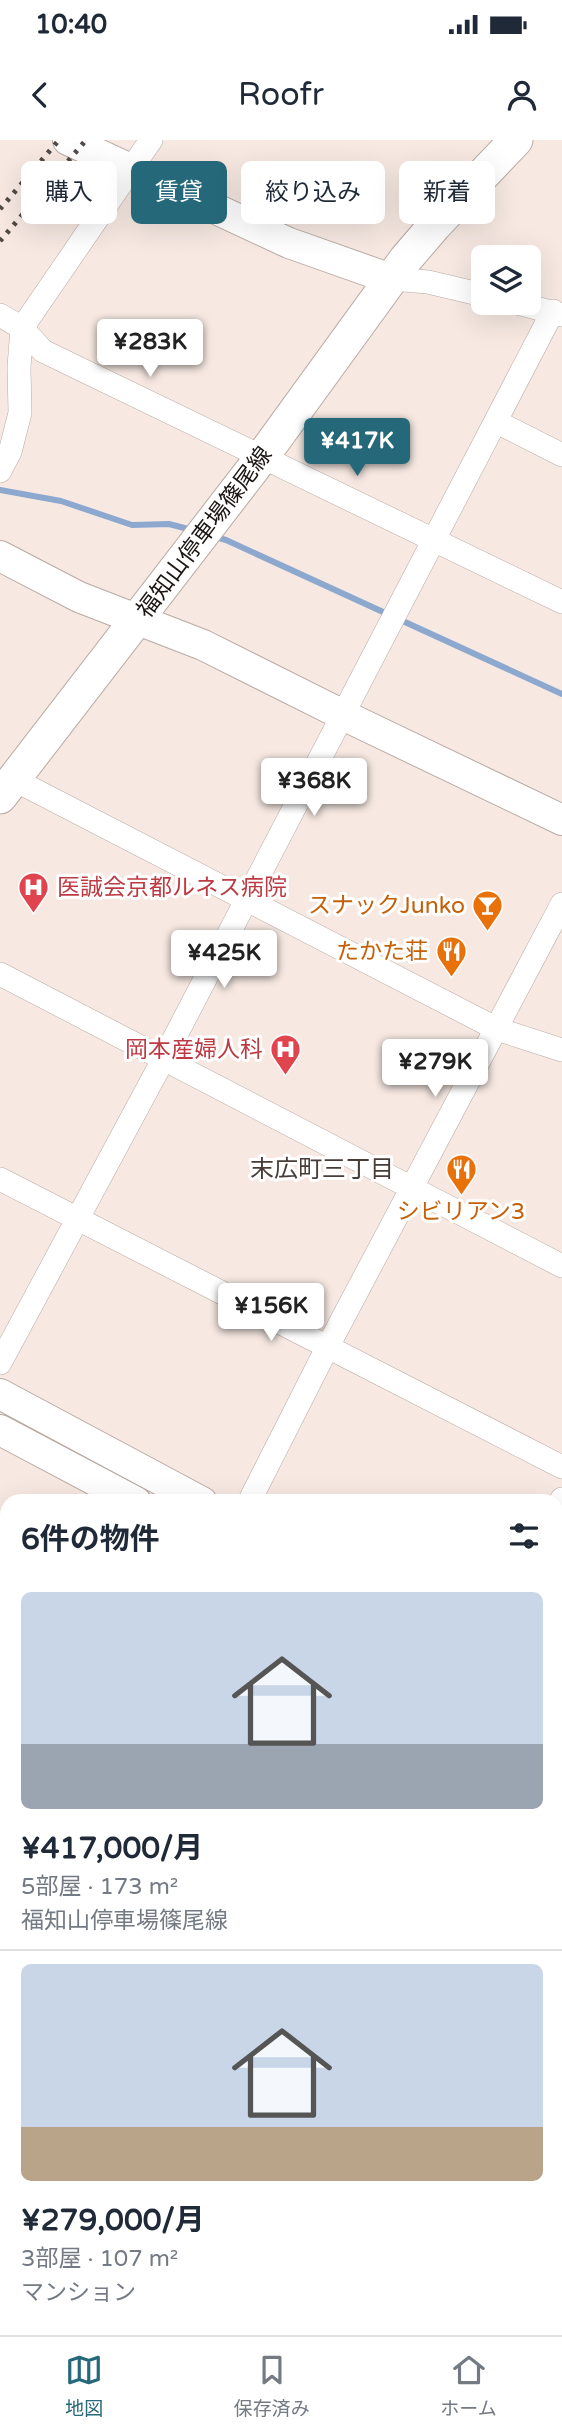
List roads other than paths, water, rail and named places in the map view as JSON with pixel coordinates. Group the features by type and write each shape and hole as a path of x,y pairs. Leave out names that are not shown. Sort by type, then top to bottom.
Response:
{"main road":[{"name":"福知山停車場篠尾線","path":"7,788 262,457 391,279 435,225 516,140"}],"street":[{"path":"68,140 289,243 391,279 428,282 471,292"},
{"path":"0,471 10,452 20,413 22,328 151,140"},
{"path":"0,1363 79,1219 433,539 557,313"},
{"path":"0,316 22,328 43,351 562,602"},
{"path":"497,422 562,455"},
{"path":"0,556 79,597 203,645 562,820"},
{"path":"7,788 246,900 497,1029 562,1050"},
{"path":"253,1494 327,1348 562,904"},
{"path":"0,974 412,1189 561,1263"},
{"path":"0,1178 562,1467"},
{"path":"0,1394 187,1494"},
{"path":"0,1430 121,1494"}],"waterway":[{"path":"0,490 61,501 132,525 169,524 192,530"},
{"path":"212,536 226,540 562,694"}],"railway":[{"path":"0,209 59,140"},
{"path":"0,241 86,140"}],"place":[{"name":"医誠会京都ルネス病院","path":"34,914"},
{"name":"スナックJunko","path":"488,932"},
{"name":"たかた荘","path":"451,978"},
{"name":"岡本産婦人科","path":"286,1076"},
{"name":"シビリアン3","path":"461,1197"}],"district":[{"name":"末広町三丁目","path":"322,1169"}]}
